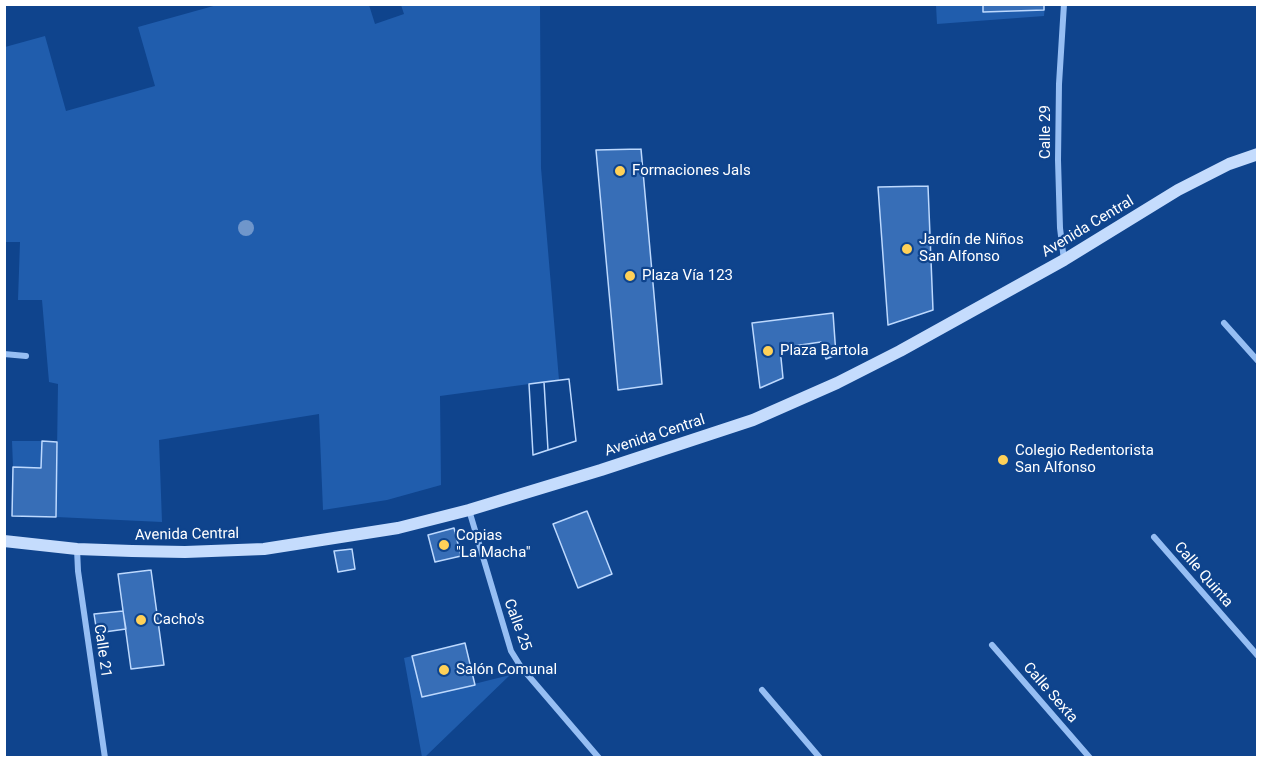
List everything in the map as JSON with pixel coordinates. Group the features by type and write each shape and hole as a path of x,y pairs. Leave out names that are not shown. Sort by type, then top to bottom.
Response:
{"main road":[{"name":"Avenida Central","path":"4,541 77,549 186,552 264,549 398,528 469,510 612,466 774,412 900,351 1064,260 1178,190 1229,164 1257,154"}],"street":[{"name":"Calle 29","path":"1064,4 1059,84 1058,160 1060,228 1064,260"},
{"path":"1224,323 1257,361"},
{"path":"4,354 26,356"},
{"name":"Calle 25","path":"469,510 511,651 521,667 599,758"},
{"name":"Calle Quinta","path":"1154,537 1257,656"},
{"name":"Calle 21","path":"77,549 78,571 105,758"},
{"name":"Calle Sexta","path":"992,645 1090,758"},
{"path":"762,690 820,758"}],"shaded area":[{"path":"217,5 369,5 375,24 404,14 401,5 540,5 541,168 559,380 440,396 441,485 387,500 323,510 319,414 159,440 162,522 56,517 58,384 49,382 42,300 18,300 20,242 5,242 5,47 45,36 66,111 155,86 138,27"},
{"path":"936,5 983,5 983,12 1043,10 1045,5 1044,16 937,24"},
{"path":"12,441 42,441 41,468 13,467"},
{"path":"412,656 422,697 510,675 425,757 422,757 404,658"}],"building":[{"path":"983,4 1044,4 1044,10 983,12"},
{"name":"Plaza Vía 123","path":"641,149 662,384 618,390 596,150"},
{"name":"Jardín de Niños San Alfonso","path":"928,186 933,310 888,325 878,187"},
{"name":"Plaza Bartola","path":"833,313 836,355 826,359 821,342 780,348 783,378 760,388 752,323"},
{"path":"569,379 576,441 533,455 529,384"},
{"path":"569,379 576,441 548,450 544,382"},
{"path":"544,382 548,450 533,455 529,384"},
{"path":"42,441 57,442 56,517 12,516 13,467 41,468"},
{"path":"587,511 612,574 578,588 553,524"},
{"name":"Copias \"La Macha\"","path":"454,528 461,556 435,562 428,535"},
{"path":"352,549 355,569 338,572 334,551"},
{"name":"Cacho's","path":"151,570 164,665 131,669 118,574"},
{"path":"123,611 126,629 97,633 94,614"},
{"name":"Salón Comunal","path":"465,643 475,685 422,697 412,656"}],"place":[{"name":"Formaciones Jals","path":"620,171"},
{"name":"Jardín de Niños San Alfonso","path":"907,249"},
{"name":"Plaza Vía 123","path":"630,276"},
{"name":"Plaza Bartola","path":"768,351"},
{"name":"Colegio Redentorista San Alfonso","path":"1003,460"},
{"name":"Copias \"La Macha\"","path":"444,545"},
{"name":"Cacho's","path":"141,620"},
{"name":"Salón Comunal","path":"444,670"}]}
